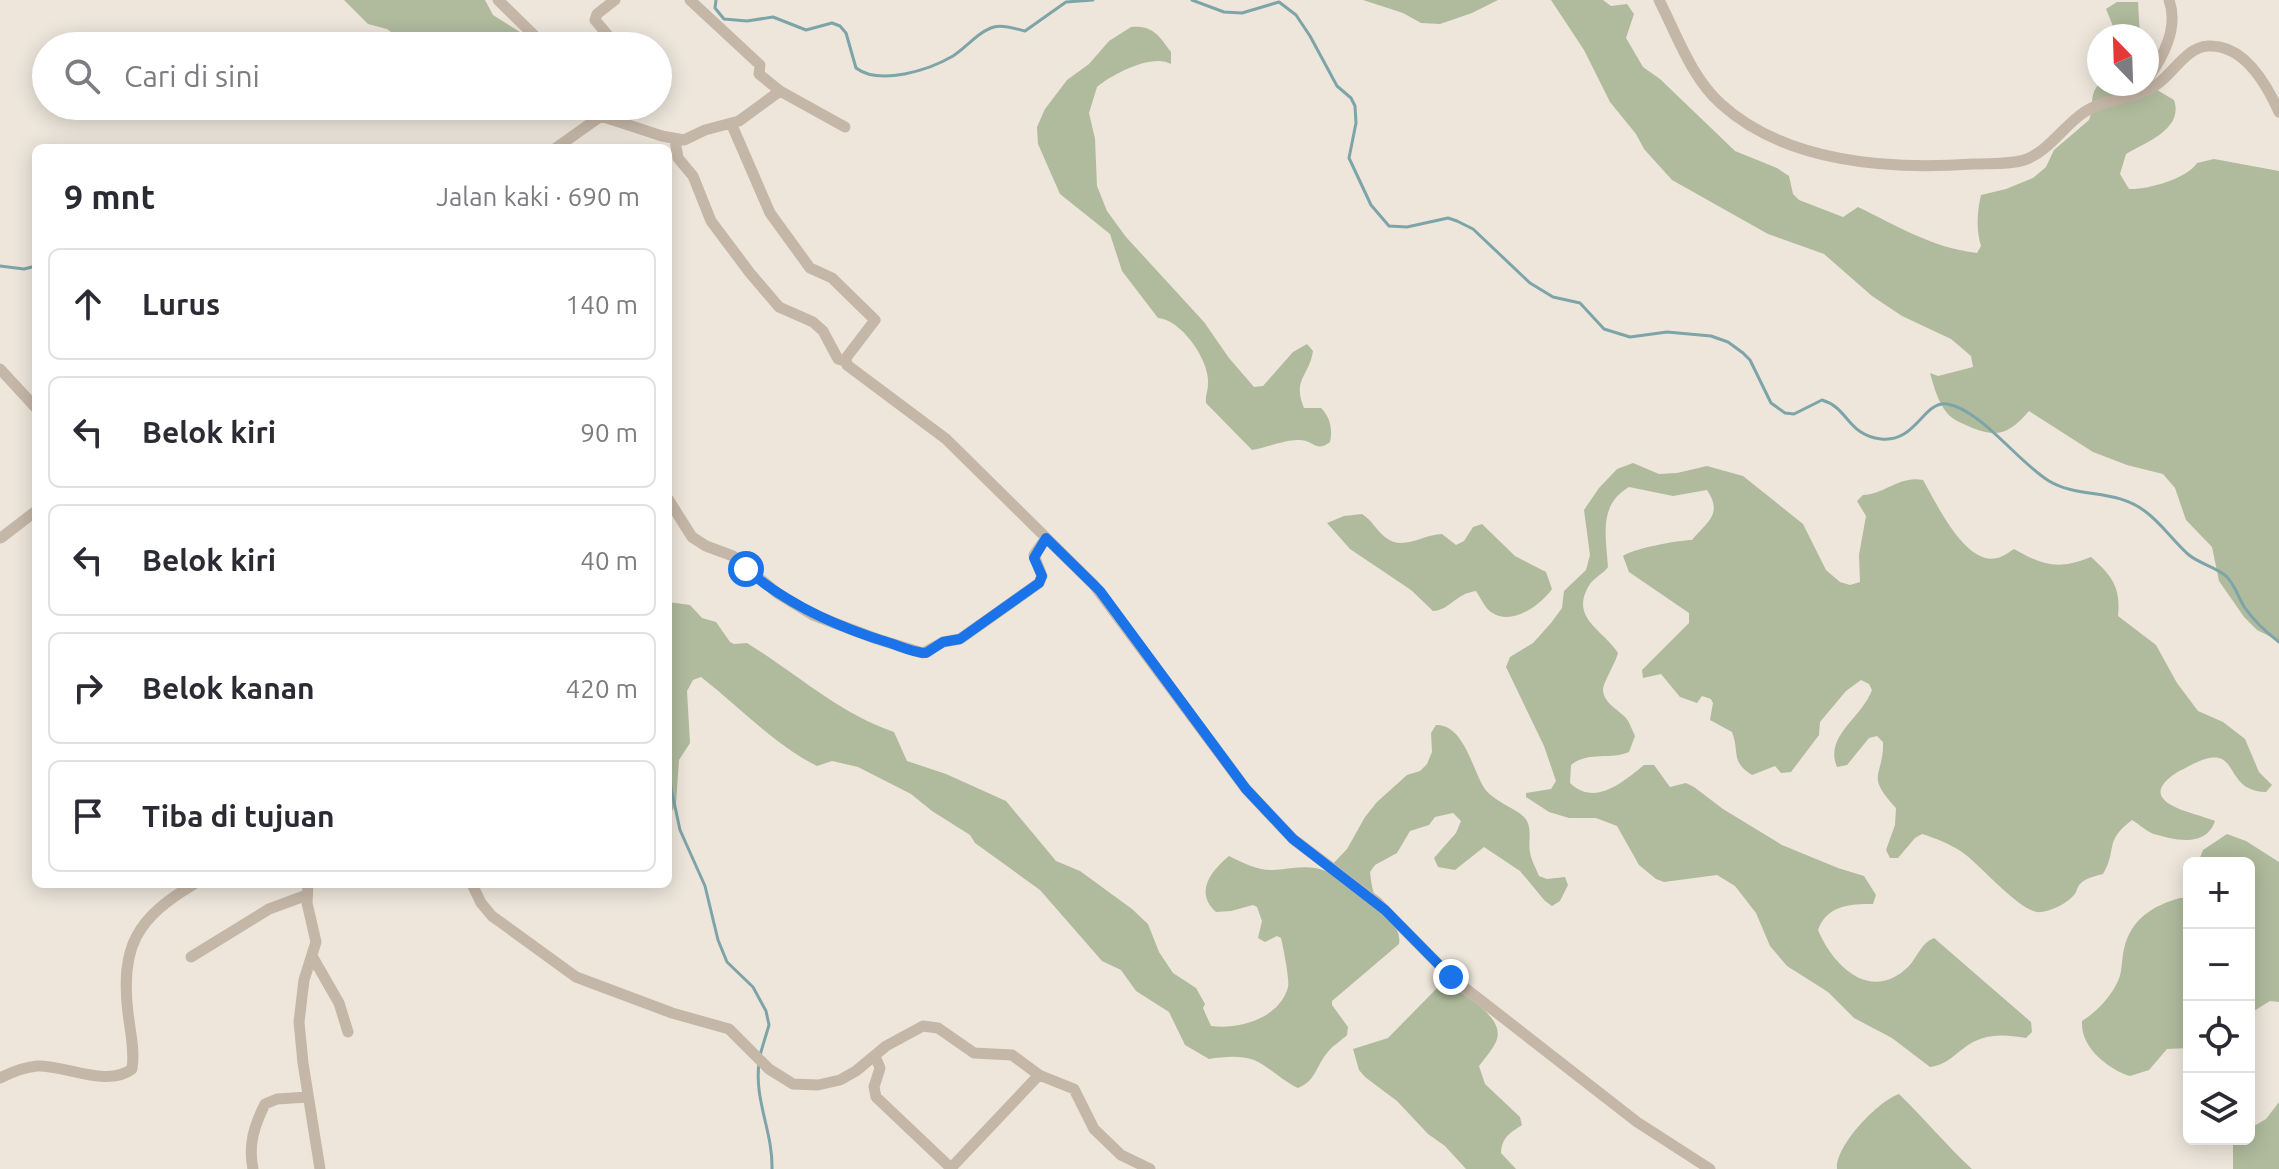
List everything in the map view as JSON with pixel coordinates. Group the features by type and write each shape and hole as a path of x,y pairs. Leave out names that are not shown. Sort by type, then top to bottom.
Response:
{"street":[{"path":"498,0 531,32"},
{"path":"605,32 595,20 597,14 615,0"},
{"path":"690,0 760,65 759,74 780,91 845,127"},
{"path":"1659,0 1695,72 1721,104 1745,123 1825,155 1890,167 2018,161 2050,143 2086,111 2136,96"},
{"path":"2159,60 2173,27 2174,16 2169,0"},
{"path":"2159,83 2193,51 2211,46 2223,48 2250,66 2268,87 2279,112"},
{"path":"617,120 675,140 684,140 705,130 739,121 780,91"},
{"path":"560,144 587,120"},
{"path":"731,123 770,213 810,268 832,278 875,320 845,361"},
{"path":"675,140 678,158 693,176 711,221 779,307 813,322 823,331 838,359 845,361 946,439 1100,591 1246,789 1293,839 1378,903 1451,977 1637,1122 1710,1169"},
{"path":"0,369 32,404"},
{"path":"672,505 692,537 733,556 777,593 813,615 923,653 943,642 960,639 1039,583 1042,576 1034,558 1046,538"},
{"path":"1,538 32,514"},
{"path":"0,1078 17,1070 39,1066 107,1076 120,1076 132,1069 133,1046 125,983 128,956 134,938 156,912 189,888"},
{"path":"474,888 492,916 576,977 672,1013 729,1029 769,1069 793,1084 818,1085 840,1080 907,1033 929,1026 949,1034 969,1051 1012,1055 1039,1075 1074,1089 1094,1129 1121,1155 1150,1169"},
{"path":"191,957 269,909 307,890 316,935 304,980 299,1022 320,1169"},
{"path":"312,956 339,1003 348,1032"},
{"path":"875,1056 880,1068 874,1087 876,1097 951,1168 1039,1075"},
{"path":"253,1169 253,1134 265,1104 277,1099 308,1097"}],"green space":[{"path":"344,0 485,0 493,15 520,32 391,32 368,24"},
{"path":"1363,0 1498,0 1440,24 1421,23 1403,13"},
{"path":"1551,0 1603,0 1611,6 1627,4 1634,14 1626,38 1643,67 1660,79 1735,151 1789,176 1793,194 1799,200 1843,217 1858,207 1916,235 1977,253 1981,246 1978,221 1981,195 2033,178 2046,167 2054,150 2089,120 2094,96 2159,96 2159,91 2174,100 2174,119 2168,127 2126,154 2120,174 2129,189 2166,182 2185,174 2197,163 2214,159 2279,171 2279,641 2257,630 2244,617 2219,581 2212,547 2186,520 2175,488 2163,474 2093,452 2029,411 2009,429 1995,433 1957,421 1941,404 1930,373 1938,376 1973,367 1971,356 1951,339 1902,316 1872,296 1824,254 1768,234 1672,180 1644,149 1610,102 1584,50"},
{"path":"2117,2 2138,2 2139,24 2112,24 2106,9"},
{"path":"1131,27 1145,28 1159,37 1171,52 1171,64 1163,61 1144,63 1112,76 1097,87 1089,113 1095,139 1097,186 1107,211 1126,237 1204,322 1254,387 1263,386 1293,352 1307,344 1313,351 1301,384 1301,398 1304,408 1321,408 1327,415 1331,432 1330,442 1325,445 1294,440 1252,450 1206,403 1207,375 1193,343 1176,326 1158,318 1122,271 1110,234 1060,194 1038,144 1037,127 1045,109 1067,80 1089,64 1109,41"},
{"path":"1633,463 1659,474 1707,466 1743,476 1803,524 1826,570 1840,582 1850,585 1860,582 1859,555 1866,516 1857,501 1863,495 1915,479 1923,480 1963,543 1985,558 1999,557 2014,549 2034,559 2060,565 2091,557 2114,583 2118,616 2156,645 2177,683 2198,711 2223,722 2245,739 2259,772 2272,785 2266,792 2252,790 2220,758 2195,763 2178,772 2163,785 2161,793 2164,800 2184,811 2215,821 2211,830 2197,839 2180,840 2151,833 2132,820 2117,834 2103,874 2085,880 2067,901 2041,912 2023,906 1962,852 1922,834 1898,858 1890,858 1886,850 1895,825 1896,808 1878,781 1883,742 1877,736 1869,738 1847,765 1837,767 1834,756 1839,737 1872,690 1869,684 1861,680 1846,691 1820,722 1819,735 1791,772 1781,773 1775,766 1752,775 1738,761 1732,732 1710,720 1711,699 1702,696 1697,703 1680,697 1661,674 1643,678 1642,670 1689,623 1689,613 1629,572 1623,556 1656,545 1692,540 1712,517 1714,505 1707,490 1673,496 1629,487 1619,494 1612,503 1606,522 1608,567 1590,584 1583,606 1590,623 1618,653 1604,686 1604,694 1608,702 1626,718 1635,736 1629,752 1584,758 1571,765 1570,783 1579,790 1599,792 1618,784 1644,765 1654,765 1670,787 1686,783 1782,845 1864,876 1876,895 1873,904 1833,911 1818,930 1844,968 1868,981 1895,977 1934,938 2031,1022 2032,1032 2026,1038 1986,1037 1930,1067 1892,1038 1854,1018 1828,992 1787,966 1770,946 1756,913 1735,886 1717,875 1664,882 1656,879 1639,865 1617,826 1596,818 1569,818 1549,812 1526,797 1526,793 1551,789 1556,781 1544,746 1506,667 1510,657 1533,643 1551,623 1562,608 1564,591 1586,570 1590,555 1584,510 1617,469"},
{"path":"1362,514 1385,537 1399,543 1442,534 1456,545 1464,541 1473,527 1482,524 1515,556 1546,572 1552,589 1533,607 1516,616 1499,616 1491,612 1476,591 1433,611 1411,590 1350,549 1327,523 1344,516"},
{"path":"672,603 690,605 702,618 716,622 730,642 747,643 854,714 894,732 907,761 946,774 1006,801 1056,861 1080,871 1148,924 1159,952 1173,973 1196,988 1205,1004 1203,1008 1211,1026 1234,1026 1257,1020 1277,1007 1288,987 1281,938 1277,936 1265,942 1258,938 1262,921 1257,907 1253,905 1216,912 1210,904 1206,889 1216,868 1229,856 1262,869 1306,867 1326,871 1347,849 1377,802 1407,775 1420,771 1427,764 1432,752 1431,733 1436,725 1453,731 1460,739 1488,792 1527,821 1531,855 1539,876 1547,879 1565,877 1568,885 1560,901 1552,906 1520,871 1484,847 1455,870 1438,867 1434,858 1456,833 1461,821 1453,813 1435,817 1429,825 1410,831 1397,853 1375,865 1370,872 1376,901 1396,928 1399,944 1332,1001 1348,1027 1347,1035 1329,1050 1309,1081 1298,1088 1254,1060 1237,1057 1209,1059 1185,1045 1169,1012 1136,991 1121,970 1102,961 1040,890 975,843 970,835 911,794 858,767 832,761 817,766 801,757 701,677 693,680 687,691 690,743 679,760 676,804 672,811"},
{"path":"2227,834 2246,841 2279,862 2279,1002 2270,1001 2255,1010 2255,857 2200,857 2203,850"},
{"path":"2183,898 2183,1048 2167,1049 2149,1070 2130,1076 2097,1056 2086,1040 2082,1021 2101,1005 2116,985 2127,939 2137,922 2160,905"},
{"path":"1444,981 1488,1013 1494,1022 1496,1042 1479,1066 1485,1084 1520,1117 1522,1125 1505,1139 1501,1153 1516,1169 1466,1169 1397,1101 1359,1070 1353,1049 1388,1038"},
{"path":"1899,1094 1972,1169 1837,1169 1843,1149 1859,1126 1880,1105"},
{"path":"2279,1102 2279,1169 2233,1169 2233,1145 2255,1145 2255,1125 2266,1119"}],"waterway":[{"path":"716,0 715,8 724,19 747,21 773,17 806,30 832,23 840,26 846,33 856,68 878,76 918,71 958,53 988,29 1001,26 1025,31 1066,2 1093,0"},
{"path":"1192,0 1224,12 1242,13 1279,2 1296,15 1337,86 1355,106 1356,123 1349,158 1371,205 1389,226 1407,227 1448,218 1457,221 1473,229 1530,283 1553,297 1580,303 1604,329 1630,337 1667,332 1711,336 1728,342 1750,360 1771,403 1785,413 1794,414 1822,400 1838,409 1870,437 1893,439 1903,435 1939,405 1960,408 1986,426 2049,481 2073,490 2110,496 2146,512 2189,555 2226,576 2249,613 2279,642"},
{"path":"0,266 32,267"},
{"path":"672,793 680,830 705,886 718,940 727,962 753,987 766,1011 769,1025 760,1055"},
{"path":"759,1063 759,1090 770,1142 772,1169"}],"route":[{"path":"746,569 763,584 813,615 926,653 943,642 960,639 1039,583 1042,576 1034,558 1046,538 1100,591 1246,789 1293,839 1385,910 1451,977"}]}
